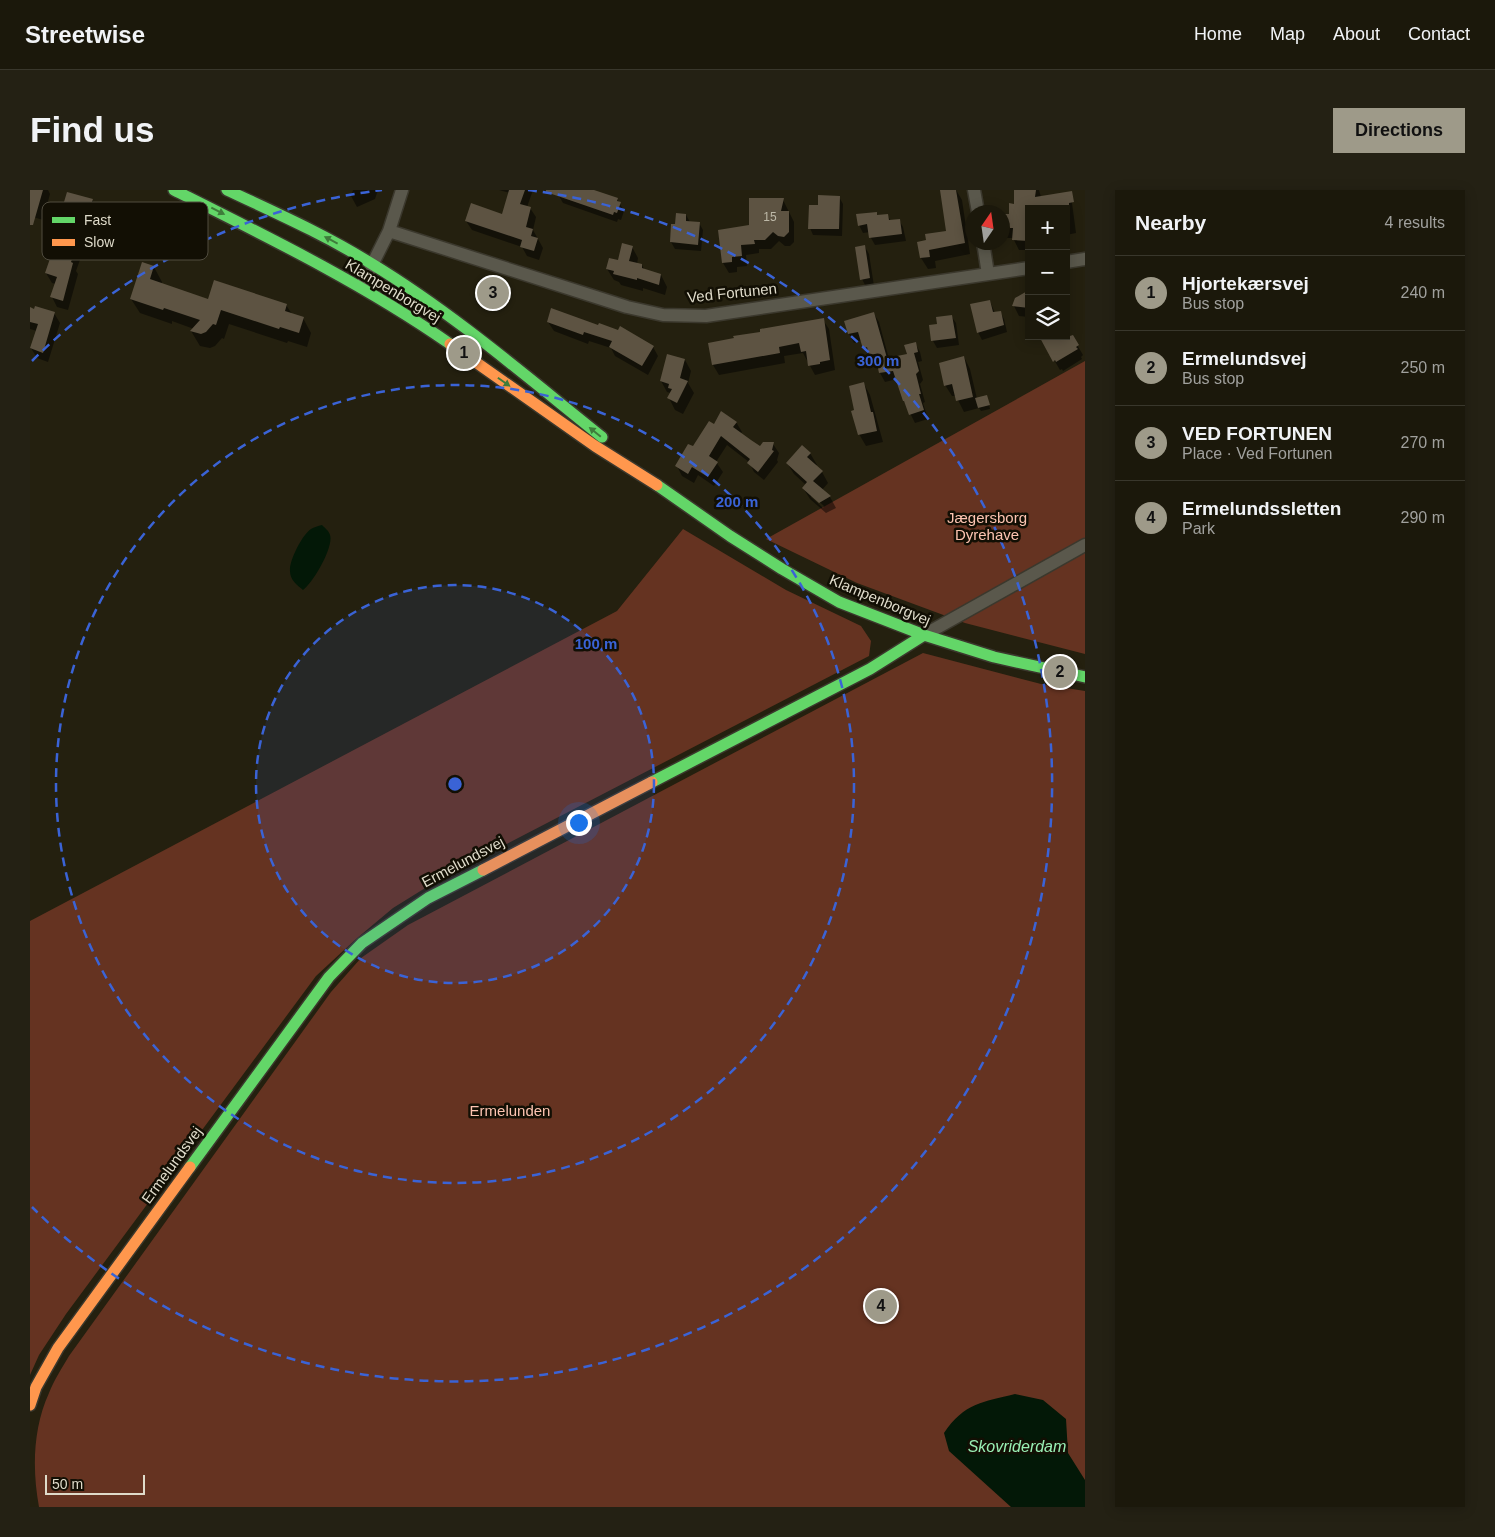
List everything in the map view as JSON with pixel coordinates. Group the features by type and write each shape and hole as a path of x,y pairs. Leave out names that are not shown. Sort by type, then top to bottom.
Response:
{"street":[{"name":"Klampenborgvej","path":"174,190 198,202"},
{"name":"Klampenborgvej","path":"227,190 326,237 373,264 436,307 490,347 659,486"},
{"path":"361,287 389,231 402,190"},
{"path":"974,190 977,205"},
{"name":"Klampenborgvej","path":"208,207 361,287 424,326 595,446 659,486 757,554 839,602 924,635 994,657 1085,678"},
{"name":"Ved Fortunen","path":"389,231 626,307 663,315 706,316 1025,269"},
{"path":"984,250 988,274"},
{"path":"1070,261 1085,259"},
{"name":"Ermelundsvej","path":"30,1405 36,1387 58,1348 324,984 362,942 428,898 870,669 924,635 1085,544"}],"green space":[{"name":"Jægersborg Dyrehave","path":"1085,361 1085,654 965,623 857,583 766,539"},
{"path":"683,529 786,590 861,626 871,641 869,656 443,877 393,908 356,939 316,976 66,1314 39,1355 30,1375 30,921 617,611"},
{"name":"Ermelunden","path":"923,653 1041,684 1085,691 1085,1507 39,1507 35,1478 37,1434 51,1388 69,1356 331,992 361,958 408,925"}],"water":[{"path":"322,525 330,535 329,548 317,573 303,590 291,577 290,567 300,542 307,532"},
{"name":"Skovriderdam","path":"1015,1394 1043,1400 1066,1419 1068,1453 1085,1480 1085,1507 1011,1507 949,1451 944,1433 959,1415 975,1405"}],"building":[{"path":"30,190 43,190 33,225 30,225"},
{"path":"509,190 525,190 520,204 531,207 526,227 533,229 531,236 538,238 534,251 520,247 522,240 465,221 471,203 502,214"},
{"path":"546,190 594,190 618,198 617,201 621,202 617,213 614,212 613,215 546,192"},
{"path":"940,190 956,190 965,243 929,250 930,257 920,258 917,242 926,240 925,234 946,231"},
{"path":"1014,190 1036,190 1035,197 1072,191 1074,202 1069,203 1069,205 1025,205 1025,241 1012,240 1013,228 1010,228 1009,203 1014,204"},
{"path":"67,192 93,199 92,202 64,202"},
{"path":"818,195 840,196 839,229 808,229 809,205 818,205"},
{"path":"749,198 784,198 781,211 789,211 789,232 784,237 778,236 773,232 765,240 754,240 755,244 741,245 742,256 732,257 732,262 722,263 718,230 749,225"},
{"path":"877,212 877,215 888,214 889,220 900,219 902,234 869,238 867,224 858,226 856,214"},
{"path":"676,213 686,214 686,221 700,222 698,245 670,242 671,224 675,224"},
{"path":"622,243 633,246 629,261 642,264 642,268 661,274 659,285 637,278 637,280 613,274 614,271 606,269 609,258 618,260"},
{"path":"865,245 870,278 860,280 855,247"},
{"path":"50,260 72,260 73,263 63,301 50,297 57,277 45,273"},
{"path":"142,262 154,266 150,279 208,299 214,280 287,304 285,311 304,317 299,333 280,327 279,329 221,310 216,325 213,324 206,332 201,334 190,331 200,320 130,299"},
{"path":"1025,292 1025,308 1012,306 1015,298"},
{"path":"990,300 993,312 1001,311 1004,325 977,333 970,304"},
{"path":"35,306 55,312 43,353 30,348 38,324 30,322 30,307 34,309"},
{"path":"551,308 598,325 599,323 618,330 620,326 654,346 642,366 609,347 612,341 584,332 583,335 547,322"},
{"path":"874,312 887,358 907,354 904,345 916,342 918,352 914,353 919,371 916,374 924,410 909,415 893,371 879,373 875,354 869,355 867,347 863,349 858,332 848,334 844,321"},
{"path":"952,315 956,338 931,341 929,325 937,324 936,317"},
{"path":"824,318 830,360 808,366 806,351 801,352 799,343 779,347 780,353 712,365 708,343 734,338 733,336 760,332 760,329"},
{"path":"1073,335 1079,345 1076,347 1078,349 1053,362 1041,340 1070,340 1070,336"},
{"path":"667,354 685,359 680,378 688,381 677,403 667,398 672,389 668,388 669,384 660,381"},
{"path":"964,356 973,397 956,401 952,384 944,386 939,363"},
{"path":"864,382 877,431 858,435 851,411 854,410 849,386"},
{"path":"987,395 990,405 978,408 975,398"},
{"path":"721,411 737,422 733,427 760,446 763,442 774,442 772,450 774,451 758,472 747,463 750,459 721,436 709,456 718,462 708,477 692,467 688,474 675,466 688,444 693,446 709,421 714,424"},
{"path":"802,445 811,453 807,457 823,471 813,481 831,496 819,503 802,488 807,482 786,463"}],"traffic: fast":[{"path":"174,190 198,202"},
{"path":"227,190 337,243 402,283 490,347 602,437"},
{"path":"208,207 350,281 450,344"},
{"path":"657,485 730,536 839,602 924,635 994,657 1085,677"},
{"path":"652,782 870,669 924,635"},
{"path":"190,1167 329,977 362,943 428,898 483,870"}],"traffic: slow":[{"path":"450,344 595,446 657,485"},
{"path":"483,870 652,782"},
{"path":"30,1405 36,1387 58,1348 190,1167"}],"place":[{"name":"VED FORTUNEN","path":"493,293"},
{"name":"Hjortekærsvej","path":"464,353"},
{"name":"Ermelundsvej","path":"1060,672"},
{"name":"Ermelundssletten","path":"881,1306"}]}
